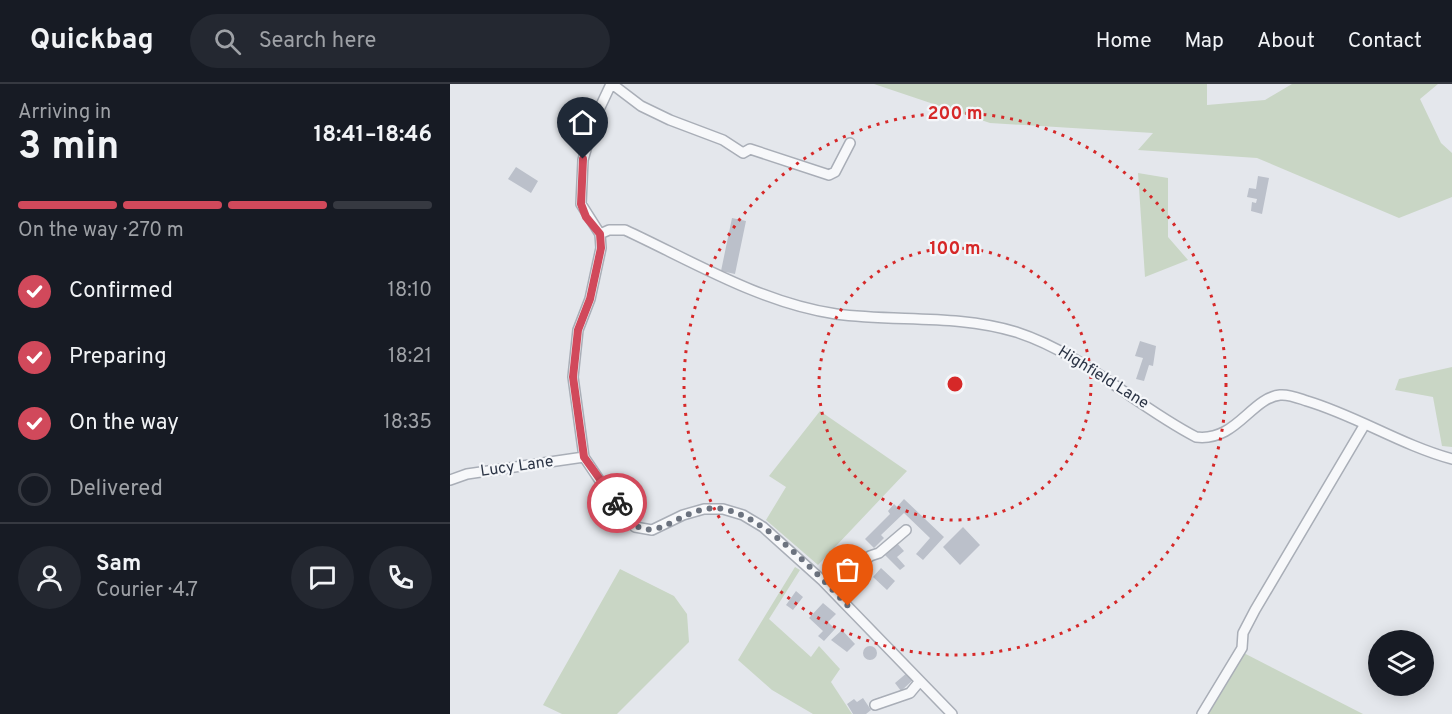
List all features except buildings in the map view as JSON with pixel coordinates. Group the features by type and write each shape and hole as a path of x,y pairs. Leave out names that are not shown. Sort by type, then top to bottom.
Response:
{"street":[{"path":"850,142 835,172 830,175 750,149 743,153 723,140 670,120 641,105 612,84 595,118 583,159 581,204 586,217 600,234 600,260 590,299 578,330 573,377 584,457 623,515 635,527 652,530 704,509 723,509 743,515 763,527 834,592 949,711 938,714"},
{"name":"Highfield Lane","path":"600,234 609,230 625,230 757,291 810,309 852,316 967,321 1017,333 1073,357 1196,437 1227,431 1271,397 1283,395 1330,408 1432,453 1452,459"},
{"path":"1202,714 1242,648 1243,633 1255,610 1365,424"},
{"name":"Lucy Lane","path":"450,480 467,474 584,457"},
{"path":"834,592 870,556 879,553 906,530"},
{"path":"875,705 909,693 920,681"}],"green space":[{"path":"874,84 1207,84 1207,105 1265,100 1292,84 1438,84 1420,99 1441,143 1452,153 1452,197 1399,218 1257,158 1138,150 1153,133 990,123"},
{"path":"1138,173 1168,178 1168,237 1188,260 1145,277"},
{"path":"1452,367 1452,447 1442,446 1433,397 1395,390 1399,379"},
{"path":"820,411 907,471 818,565 766,520 786,487 769,476"},
{"path":"795,567 800,570 769,619 811,657 819,646 840,669 831,682 852,714 813,714 772,690 738,660"},
{"path":"620,569 674,596 687,614 689,642 617,714 562,714 543,705"},
{"path":"1236,649 1363,714 1198,714"}],"way so far":[{"path":"617,503 623,515 635,527 644,530 652,530 683,515 704,509 723,509 743,515 763,527 824,581 848,606"}],"route":[{"path":"583,159 581,204 586,217 600,234 601,248 590,299 578,330 573,377 584,457 617,503"}]}
